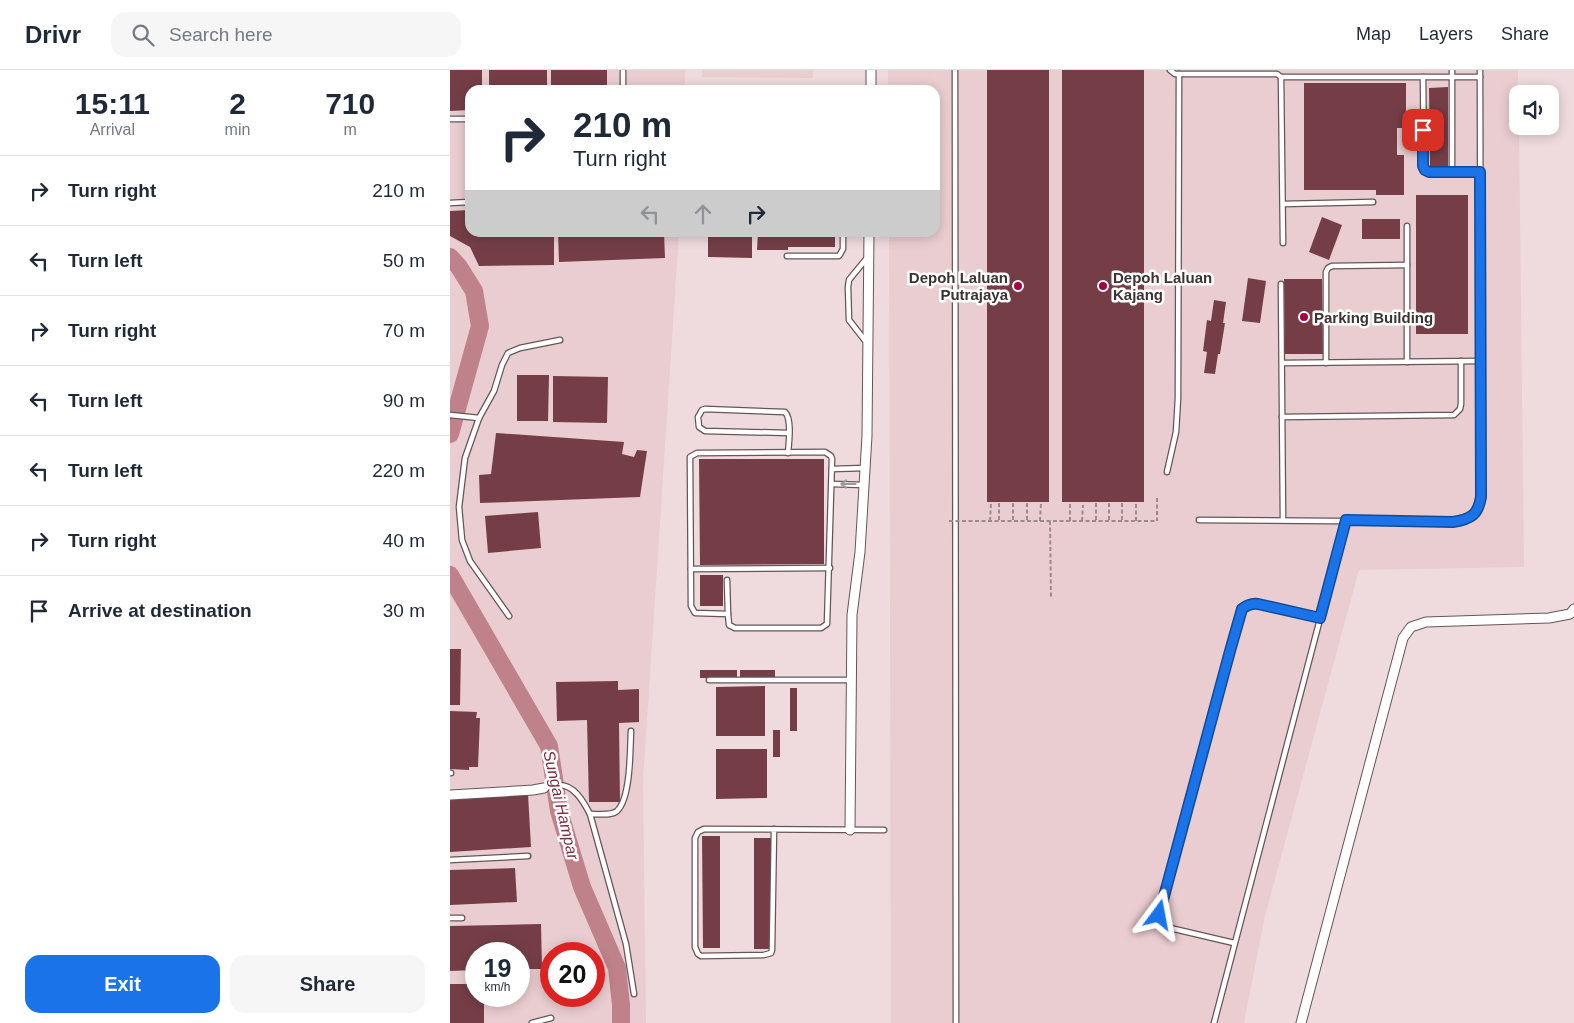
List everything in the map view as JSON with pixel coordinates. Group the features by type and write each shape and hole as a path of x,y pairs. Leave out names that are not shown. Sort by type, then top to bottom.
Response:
{"street":[{"path":"871,70 871,85"},
{"path":"850,830 852,615 860,552 865,484 869,237"},
{"path":"1301,1023 1403,638 1411,627 1426,622 1549,618 1570,614 1574,609"},
{"path":"450,795 544,788"}],"lane":[{"path":"623,70 623,85"},
{"path":"955,70 956,1023"},
{"path":"1170,70 1175,74 1480,77"},
{"path":"1331,70 1331,76"},
{"path":"1452,70 1452,172"},
{"path":"1199,520 1453,522 1466,520 1473,516 1479,507 1481,497 1480,70"},
{"path":"1167,472 1174,448 1178,416 1179,74"},
{"path":"1281,76 1283,243"},
{"path":"1423,77 1424,168 1429,172 1480,172"},
{"path":"450,119 465,119"},
{"path":"450,203 465,202"},
{"path":"1282,204 1373,202"},
{"path":"1407,226 1407,362"},
{"path":"787,256 839,256 843,249 843,237"},
{"path":"868,258 852,275 848,288 849,320 868,344"},
{"path":"1326,363 1326,272 1328,268 1332,266 1407,265"},
{"path":"1281,284 1282,520"},
{"path":"509,616 470,561 462,540 460,507 465,458 479,418 494,391 508,353 520,348 560,340"},
{"path":"1282,416 1454,416 1460,409 1461,404 1461,361"},
{"path":"1282,363 1481,361"},
{"path":"788,453 789,432 788,414 781,411 705,409 699,413 698,417 699,427 705,431 789,432"},
{"path":"450,416 479,418"},
{"path":"727,580 729,625 732,628 825,627 829,621 832,460 829,453 697,453 690,457 692,610 699,614 728,614"},
{"path":"832,469 865,468"},
{"path":"832,484 865,484"},
{"path":"1214,1023 1346,520"},
{"path":"691,569 830,568"},
{"path":"1234,943 1170,928 1161,921 1160,909 1242,609 1252,604 1258,604 1320,618"},
{"path":"709,680 851,680"},
{"path":"590,814 612,814 621,804 629,775 631,731"},
{"path":"544,788 560,785 572,790 590,814 626,944 634,994"},
{"path":"774,829 771,952 764,955 701,956 695,947 696,834 701,830 704,829 774,829 884,830"},
{"path":"450,860 528,856"},
{"path":"450,918 462,918"},
{"path":"532,1023 551,1018"}],"path":[{"path":"949,521 1157,521 1157,498"},
{"path":"990,521 991,503"},
{"path":"999,503 999,521"},
{"path":"1012,503 1012,521"},
{"path":"1027,503 1027,521"},
{"path":"1040,521 1041,503"},
{"path":"1096,503 1096,522"},
{"path":"1109,503 1109,522"},
{"path":"1122,503 1122,522"},
{"path":"1136,503 1136,521"},
{"path":"1070,504 1070,522"},
{"path":"1082,505 1082,522"},
{"path":"1050,521 1051,598"}],"shaded area":[{"path":"450,70 685,70 685,85 465,85 465,237 679,237 643,782 646,1023 450,1023"},
{"path":"702,70 813,70 813,78 702,77"},
{"path":"888,70 1518,70 1518,85 1509,85 1509,135 1519,135 1524,567 1359,570 1265,916 1244,1023 891,1023 889,237 940,237 940,85 888,85"}],"building":[{"path":"450,70 482,70 482,85 465,85 465,110 450,111"},
{"path":"489,70 547,70 547,85 489,85"},
{"path":"551,70 607,70 607,85 551,85"},
{"name":"Depoh Laluan Putrajaya","path":"987,70 1049,70 1049,502 987,502"},
{"name":"Depoh Laluan Kajang","path":"1062,70 1144,70 1144,502 1062,502"},
{"path":"1304,83 1406,83 1406,128 1397,128 1397,155 1404,155 1404,195 1376,195 1376,190 1304,190"},
{"path":"1448,87 1448,166 1430,166 1429,88"},
{"path":"1416,195 1468,195 1468,334 1416,334"},
{"path":"465,210 465,237 554,237 554,265 479,266 470,247 450,236 450,211"},
{"path":"1322,217 1342,225 1329,260 1309,252"},
{"path":"1362,219 1400,219 1400,239 1362,239"},
{"path":"558,237 664,237 665,258 559,262"},
{"path":"708,237 752,237 752,258 708,257"},
{"path":"758,237 835,237 835,247 788,247 788,250 757,250"},
{"path":"1248,278 1266,281 1260,323 1242,321"},
{"name":"Parking Building","path":"1284,279 1322,279 1323,354 1285,354"},
{"path":"1214,300 1226,302 1223,323 1225,323 1215,374 1204,373 1207,352 1203,351 1207,320 1211,321"},
{"path":"517,375 549,375 548,421 517,421"},
{"path":"553,376 608,377 607,423 553,422"},
{"path":"496,433 624,442 622,454 634,457 637,450 647,451 640,497 480,503 479,475 491,474"},
{"path":"699,459 824,459 824,564 700,565"},
{"path":"538,512 541,548 488,553 485,516"},
{"path":"700,575 723,575 723,606 700,606"},
{"path":"450,649 461,649 460,705 450,705"},
{"path":"700,670 737,670 737,678 700,678"},
{"path":"740,670 775,670 775,678 740,678"},
{"path":"618,681 618,690 639,689 639,722 619,723 620,802 589,802 587,720 557,721 556,682"},
{"path":"765,686 765,736 716,736 716,687"},
{"path":"790,688 797,688 797,731 790,731"},
{"path":"450,711 477,712 476,718 480,718 478,767 469,767 469,770 450,769"},
{"path":"773,730 780,730 780,757 773,757"},
{"path":"716,749 767,749 767,798 716,799"},
{"path":"528,794 531,847 450,852 450,798"},
{"path":"702,836 720,836 720,948 703,948"},
{"path":"754,838 771,838 772,949 754,949"},
{"path":"515,868 517,902 450,905 450,870"},
{"path":"541,924 540,969 530,969 530,942 465,942 465,970 450,971 450,926"},
{"path":"450,984 465,984 465,1007 484,1007 484,1023 450,1023"}],"waterway":[{"name":"Sungai Hampar","path":"450,257 459,267 474,291 480,326 450,434"},
{"name":"Sungai Hampar","path":"450,575 549,746 559,811 582,887 617,968 621,1023"}],"place":[{"name":"Depoh Laluan Putrajaya","path":"1018,286"},
{"name":"Depoh Laluan Kajang","path":"1103,286"},
{"name":"Parking Building","path":"1304,317"}],"route":[{"path":"1159,915 1242,609 1252,604 1258,604 1320,618 1346,520 1453,522 1466,520 1473,516 1479,507 1481,497 1480,172 1429,172 1425,170 1423,166 1423,130"}]}
